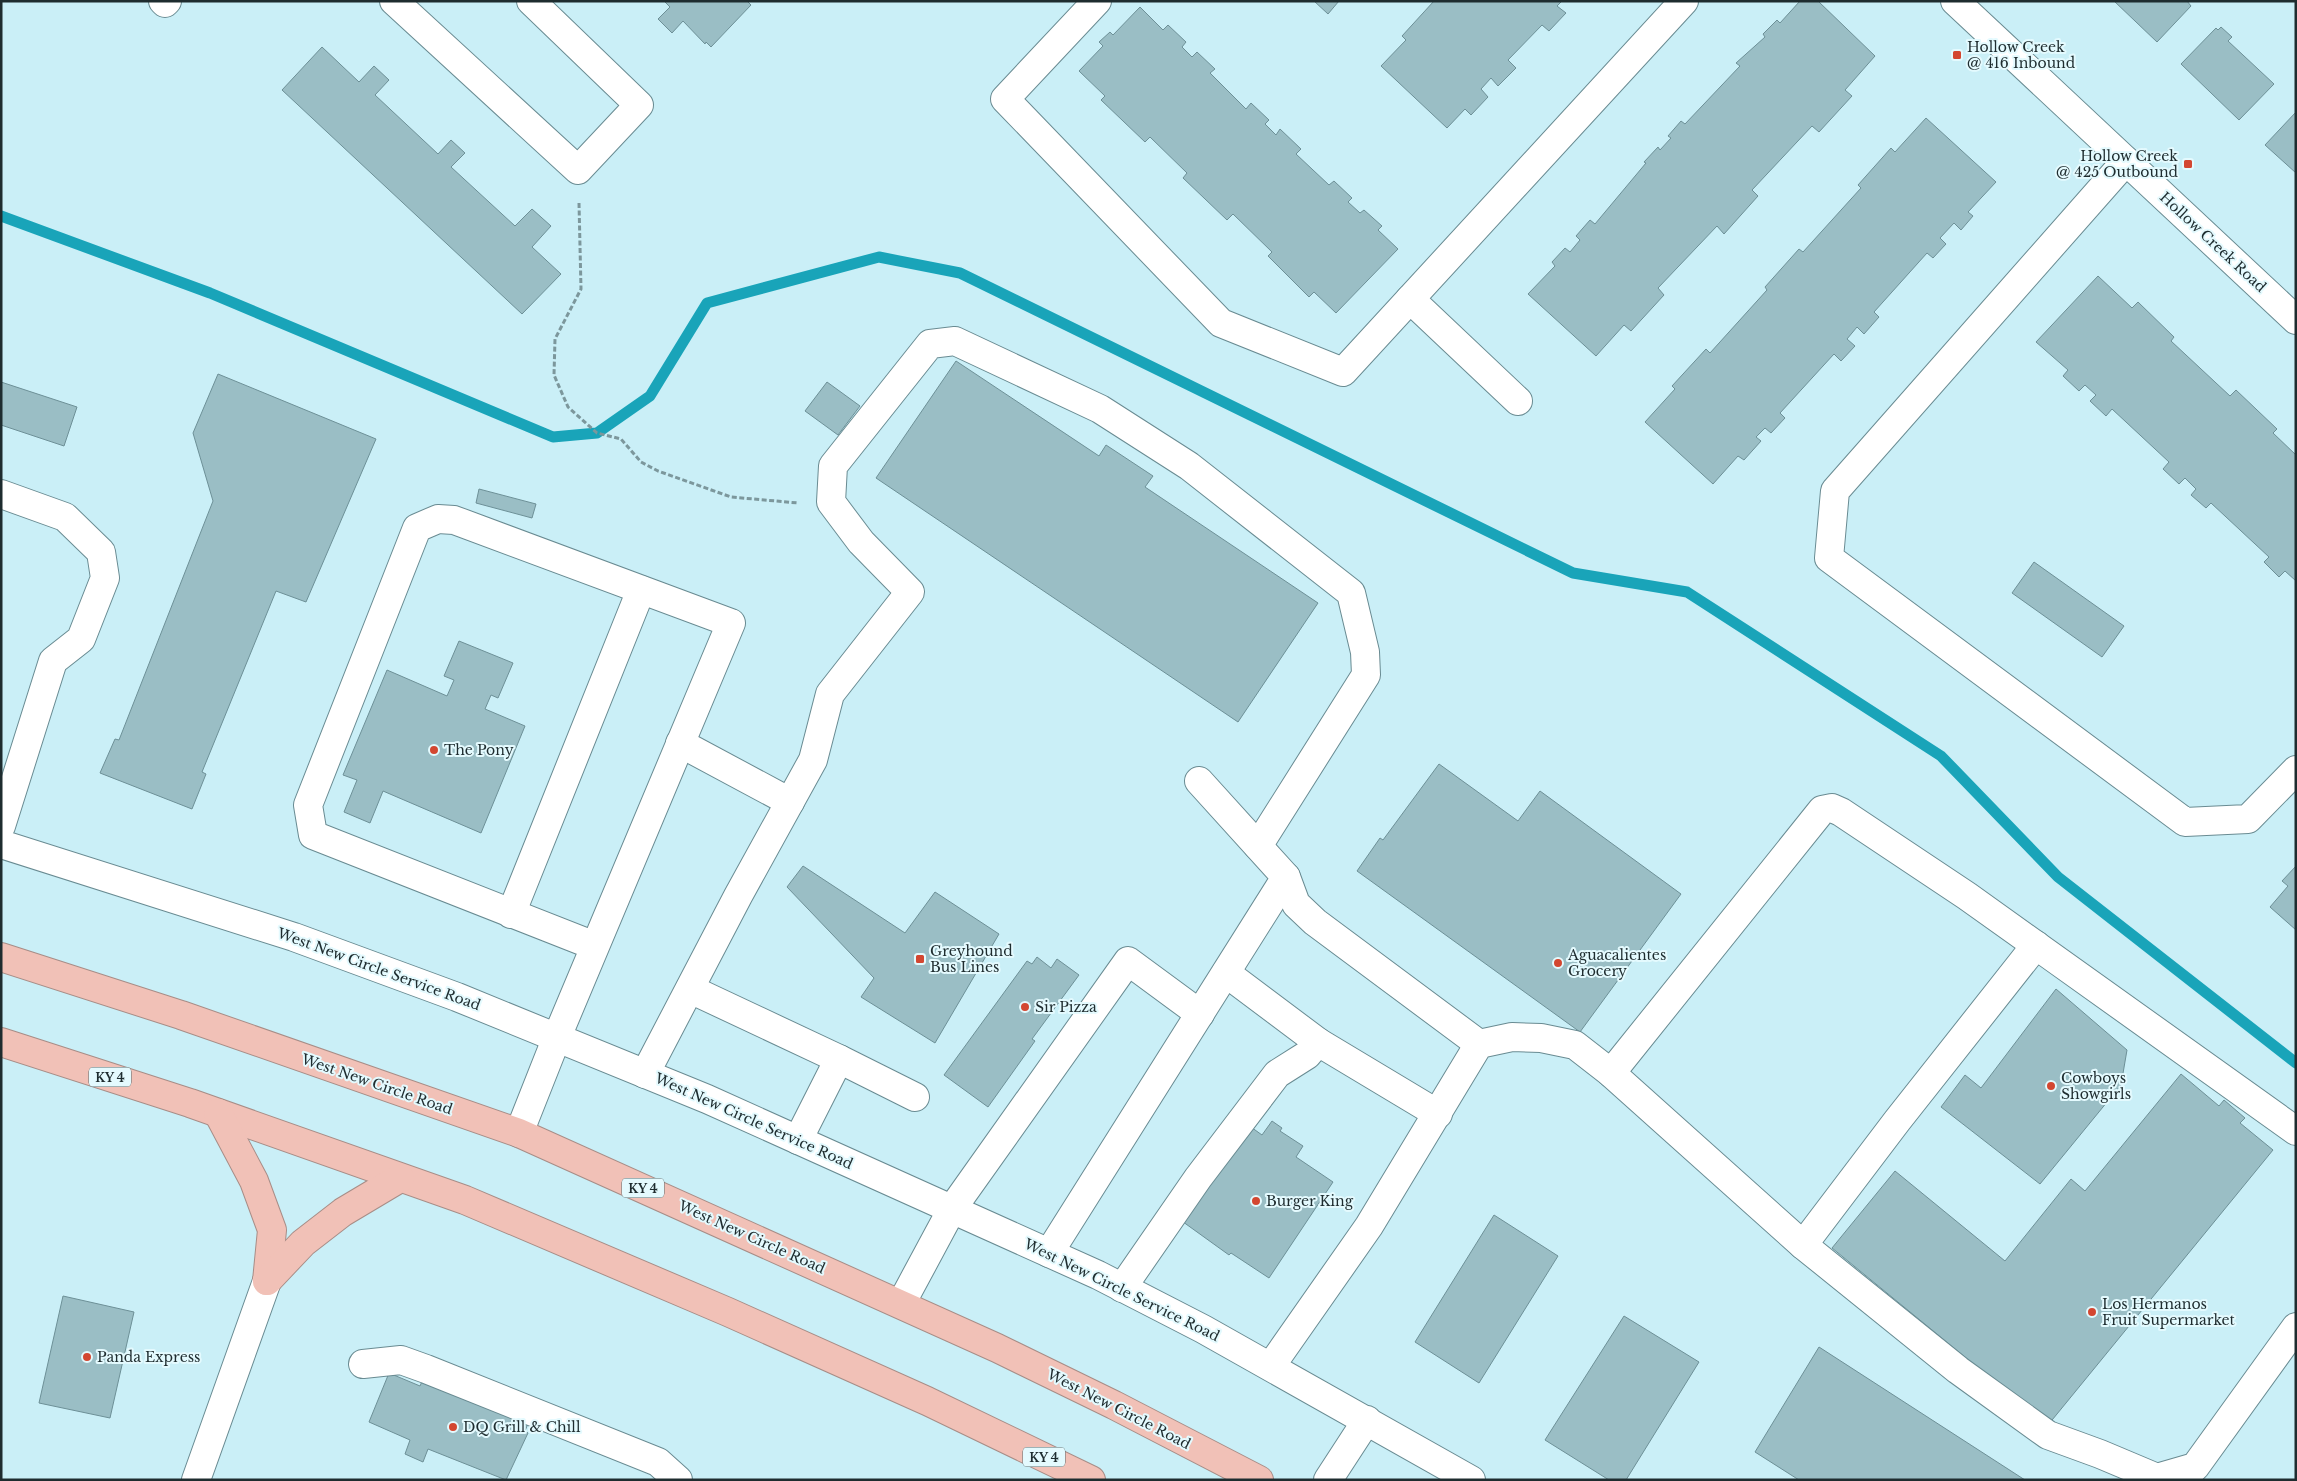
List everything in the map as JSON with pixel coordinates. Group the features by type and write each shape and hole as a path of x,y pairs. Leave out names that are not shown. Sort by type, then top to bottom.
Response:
{"highway":[{"name":"West New Circle Road","path":"1,957 181,1015 519,1133 998,1348 1259,1480"},
{"name":"KY 4","path":"1,1042 218,1113 465,1200 728,1312 928,1402 1091,1480"},
{"path":"218,1113 254,1181 272,1230 267,1281"},
{"path":"267,1281 303,1243 343,1212 400,1178"}],"street":[{"path":"394,1 578,170 639,105 531,1"},
{"path":"1097,1 1005,99 1221,323 1343,372 1684,1"},
{"name":"Hollow Creek Road","path":"1955,1 2296,320"},
{"path":"2126,161 1835,491 1829,558 2185,822 2248,819 2296,770"},
{"path":"1410,299 1518,401"},
{"path":"646,1074 738,896 813,760 830,694 910,592 861,542 831,502 833,466 930,344 955,341 1108,414 1189,466 1352,593 1365,652 1366,675 1258,846"},
{"path":"1,494 66,517 101,552 105,578 81,638 53,661 1,826"},
{"path":"519,1133 557,1037 731,623 454,520 438,519 418,528 308,804 313,835 595,946"},
{"path":"511,914 641,590"},
{"path":"680,743 790,802"},
{"path":"1199,781 1286,877 1296,904 1316,922 1479,1044"},
{"path":"1611,1073 1822,810 1832,808 1841,812 1968,896 2296,1131"},
{"name":"West New Circle Service Road","path":"1,844 294,937 457,996 646,1074 952,1209 1122,1288 1203,1328 1471,1480"},
{"path":"1049,1253 1286,877"},
{"path":"1803,1245 1897,1121 2036,945"},
{"path":"901,1304 952,1209 1128,961 1200,1014"},
{"path":"1226,973 1318,1042 1438,1114"},
{"path":"690,989 915,1097"},
{"path":"1271,1366 1369,1226 1479,1044 1512,1037 1541,1038 1575,1045 1611,1073 1803,1245 1958,1370 2048,1435 2157,1478 2195,1466 2296,1327"},
{"path":"1122,1288 1198,1178 1277,1074 1307,1055 1318,1042"},
{"path":"798,1140 839,1059"},
{"path":"196,1480 267,1281"},
{"path":"363,1364 400,1360 426,1369 658,1462 678,1480"},
{"path":"1328,1480 1367,1420"}],"path":[{"path":"578,170 581,289 555,339 554,375 568,407 597,433 621,439 641,462 731,497 784,503 831,502"}],"building":[{"path":"664,1 747,1 751,5 711,47 706,42 705,44 683,21 672,33 658,19 670,7"},
{"path":"1314,1 1339,1 1328,14"},
{"path":"1434,1 1562,1 1557,6 1566,13 1549,31 1542,25 1508,60 1516,68 1498,86 1491,78 1481,89 1488,97 1471,115 1465,109 1447,128 1381,66 1406,40 1402,36"},
{"path":"1800,1 1818,1 1875,56 1845,90 1852,96 1819,132 1812,126 1752,190 1758,196 1724,234 1717,226 1658,288 1664,295 1631,331 1624,325 1596,356 1528,294 1555,266 1552,262 1565,248 1570,252 1580,240 1576,236 1590,220 1595,224 1646,163 1644,162 1658,147 1660,150 1671,138 1668,136 1681,121 1685,124 1740,66 1736,63 1765,37 1763,34 1777,20 1780,23"},
{"path":"2114,1 2187,1 2191,6 2157,42"},
{"path":"1140,7 1163,30 1168,25 1186,42 1182,47 1192,57 1197,52 1215,69 1210,73 1246,109 1251,103 1269,120 1265,124 1276,135 1280,129 1301,149 1296,154 1329,185 1334,181 1352,198 1348,202 1360,213 1364,210 1382,226 1378,230 1398,249 1336,313 1314,292 1309,297 1268,256 1272,252 1233,214 1227,220 1183,178 1187,173 1150,137 1145,142 1101,100 1105,96 1079,71 1103,46 1099,42 1110,32 1113,35"},
{"path":"2221,27 2232,37 2228,41 2274,84 2239,120 2181,64 2216,28 2218,30"},
{"path":"322,47 359,82 374,66 389,80 375,95 438,154 451,140 465,153 451,167 515,226 532,209 551,226 532,247 561,274 522,314 282,90"},
{"path":"2296,112 2296,173 2265,145"},
{"path":"1926,118 1996,182 1968,212 1973,216 1961,230 1954,223 1940,238 1946,244 1933,258 1927,253 1874,312 1879,317 1864,334 1857,327 1847,339 1855,346 1841,361 1834,354 1780,413 1785,418 1771,433 1765,428 1756,437 1761,441 1744,460 1738,456 1713,484 1645,422 1675,389 1672,386 1706,349 1710,353 1767,290 1765,287 1799,249 1803,252 1861,188 1858,185 1891,148 1895,152"},
{"path":"2098,276 2132,308 2138,302 2174,337 2171,341 2230,396 2236,390 2277,429 2273,433 2296,455 2296,581 2285,571 2279,577 2264,562 2269,557 2211,503 2206,508 2191,495 2196,489 2185,478 2179,484 2163,469 2169,462 2112,409 2106,416 2090,401 2096,395 2085,385 2079,391 2063,376 2068,370 2036,342"},
{"path":"956,361 1099,456 1106,445 1153,476 1145,487 1318,603 1238,722 876,478"},
{"path":"218,374 376,439 306,602 276,591 202,772 206,774 192,809 100,773 115,739 119,740 213,501 193,433"},
{"path":"1,382 77,407 64,446 1,425"},
{"path":"827,382 860,406 838,435 805,411"},
{"path":"479,489 536,504 532,518 476,503"},
{"path":"2034,562 2124,626 2102,657 2012,593"},
{"name":"The Pony","path":"459,641 513,663 498,698 491,695 485,709 525,726 481,833 383,791 370,823 344,812 357,780 343,775 387,670 447,696 454,680 444,676"},
{"name":"Aguacalientes Grocery","path":"1439,764 1518,821 1540,791 1681,894 1580,1032 1357,871 1380,838 1383,840"},
{"name":"Greyhound Bus Lines","path":"803,866 905,933 935,892 999,934 935,1043 861,997 874,978 787,887"},
{"path":"2296,866 2296,930 2270,907 2288,886 2282,881"},
{"name":"Sir Pizza","path":"1037,957 1051,968 1057,959 1079,975 1032,1039 1035,1041 988,1107 944,1075 1027,961 1032,964"},
{"name":"Cowboys Showgirls","path":"2056,989 2127,1050 2121,1085 2040,1184 1941,1107 1965,1075 1981,1088"},
{"path":"2181,1074 2219,1106 2224,1100 2245,1118 2240,1123 2273,1150 2048,1425 1832,1248 1895,1171 2005,1261 2071,1179 2085,1191"},
{"name":"Burger King","path":"1272,1121 1282,1128 1280,1131 1303,1146 1296,1157 1333,1182 1269,1278 1231,1253 1229,1255 1179,1219 1244,1122 1262,1135"},
{"path":"1494,1215 1558,1256 1479,1383 1415,1342"},
{"name":"Panda Express","path":"63,1296 134,1312 110,1418 39,1403"},
{"path":"1624,1316 1699,1362 1626,1480 1609,1480 1545,1440"},
{"path":"1819,1347 2025,1480 1799,1480 1755,1452"},
{"name":"DQ Grill & Chill","path":"389,1373 420,1386 424,1377 529,1421 525,1431 528,1433 506,1480 428,1449 423,1462 405,1454 410,1440 369,1422"}],"waterway":[{"path":"1,216 210,293 553,437 597,433 650,396 707,303 879,257 960,273 1573,573 1687,592 1941,756 2058,877 2296,1063"}],"place":[{"name":"Hollow Creek @ 416 Inbound","path":"1957,55"},
{"name":"Hollow Creek @ 425 Outbound","path":"2188,164"},
{"name":"The Pony","path":"434,750"},
{"name":"Greyhound Bus Lines","path":"920,959"},
{"name":"Aguacalientes Grocery","path":"1558,963"},
{"name":"Sir Pizza","path":"1025,1007"},
{"name":"Cowboys Showgirls","path":"2051,1086"},
{"name":"Burger King","path":"1256,1201"},
{"name":"Los Hermanos Fruit Supermarket","path":"2092,1312"},
{"name":"Panda Express","path":"87,1357"},
{"name":"DQ Grill & Chill","path":"453,1427"}]}
